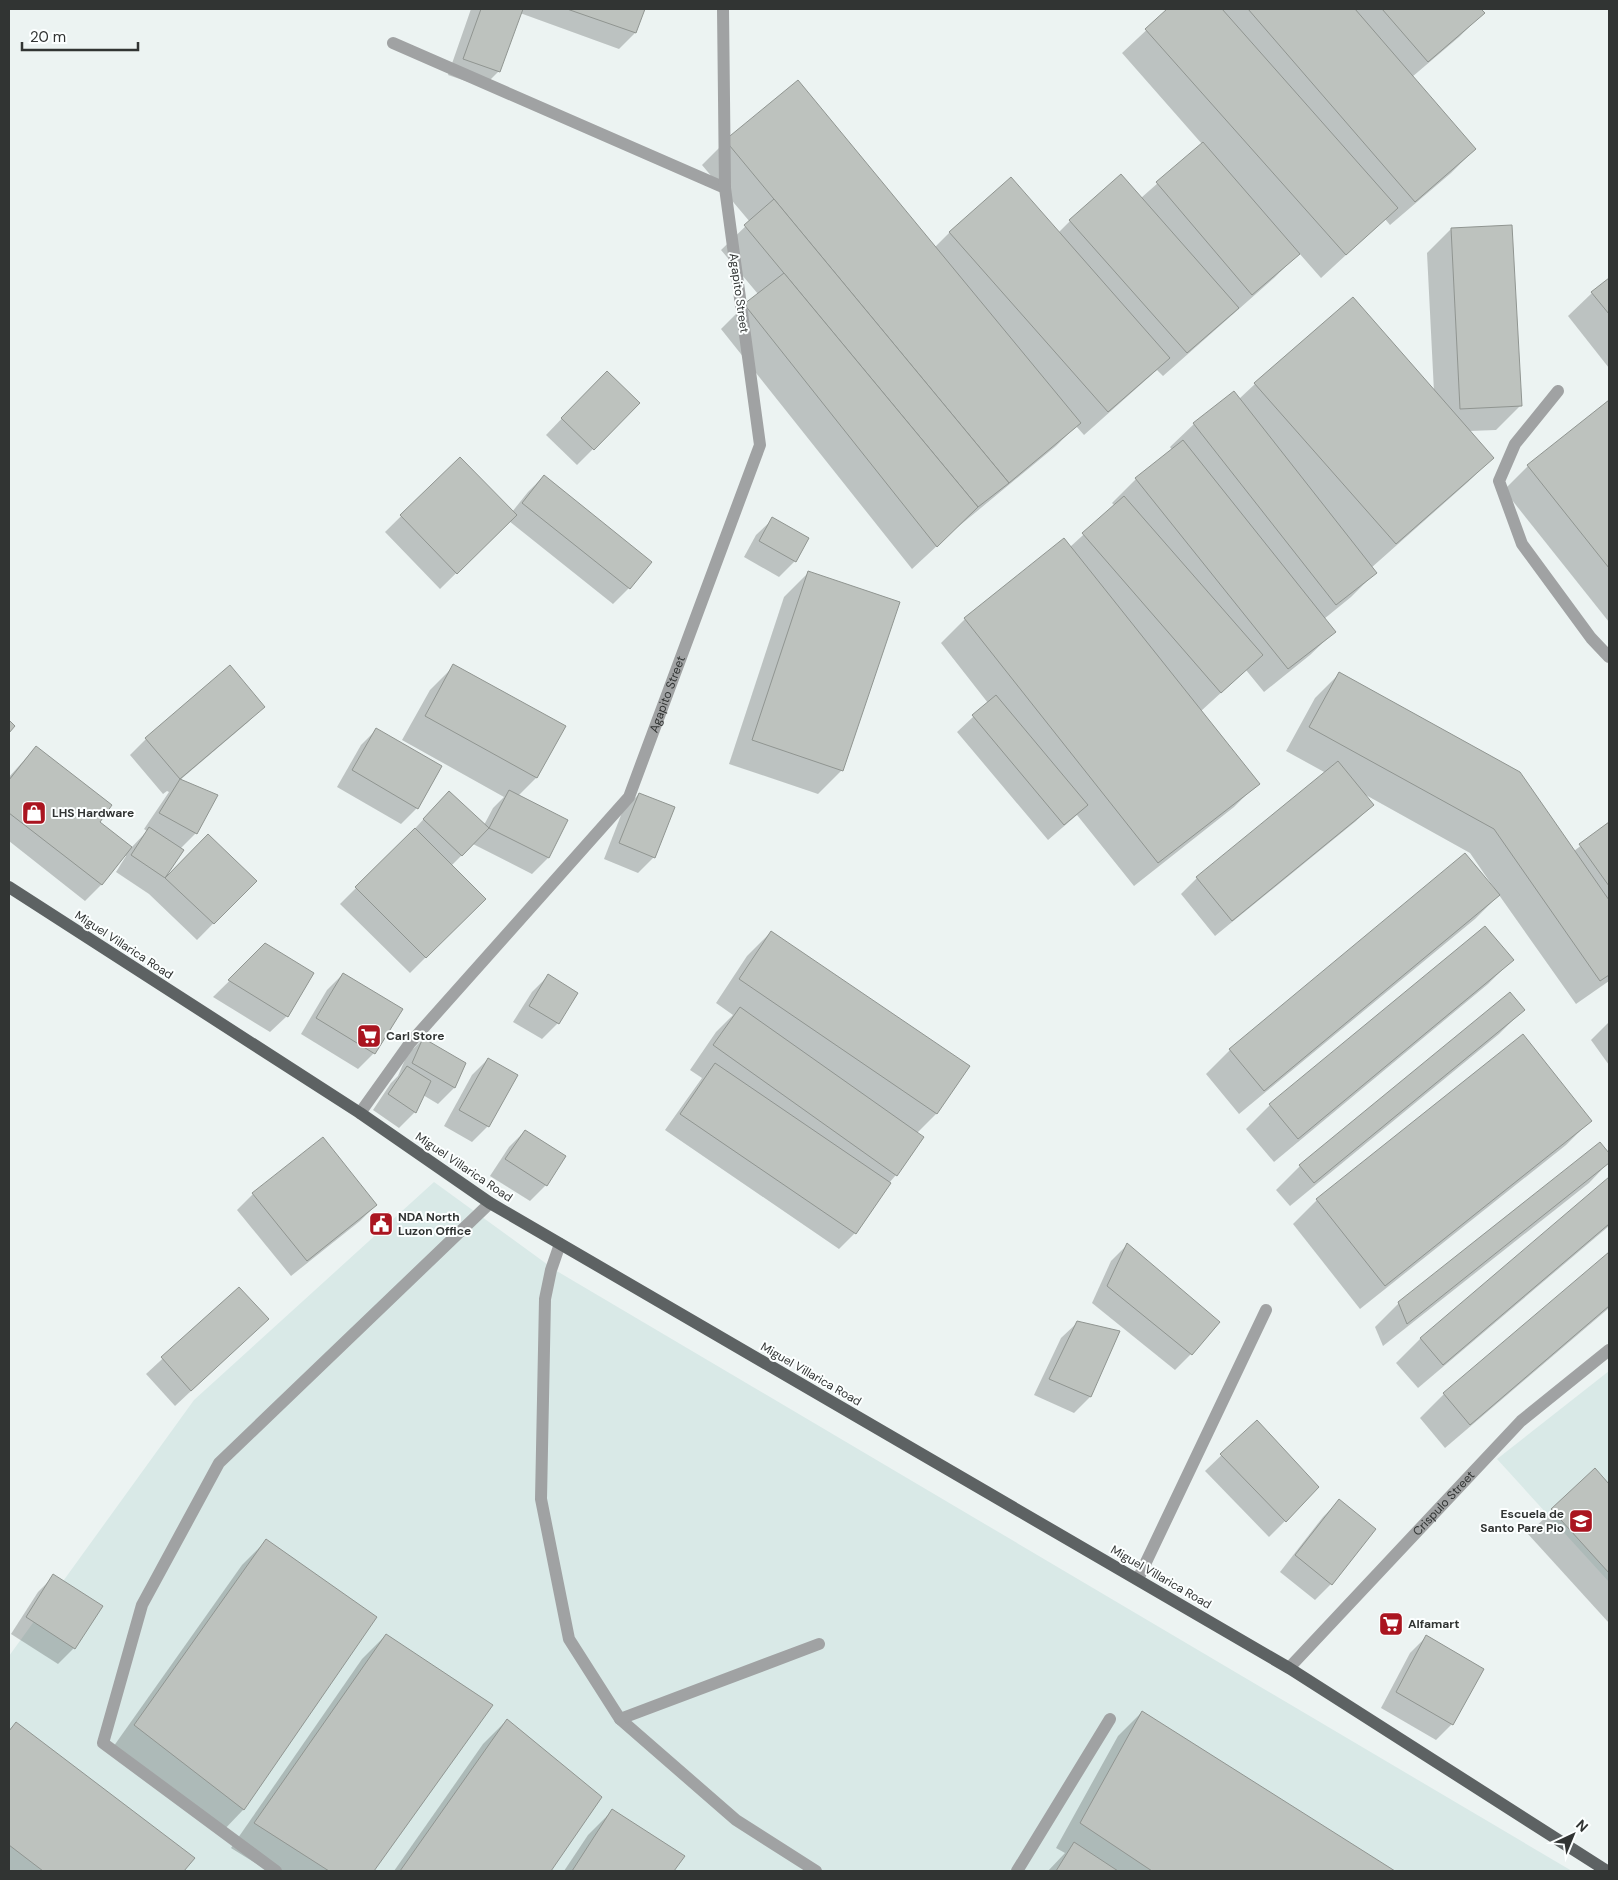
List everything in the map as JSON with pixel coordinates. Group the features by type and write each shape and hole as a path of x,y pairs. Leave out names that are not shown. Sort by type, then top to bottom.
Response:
{"main road":[{"name":"Miguel Villarica Road","path":"9,887 360,1113 490,1203 1289,1668 1607,1871"}],"street":[{"name":"Agapito Street","path":"360,1113 410,1043 629,797 760,445 725,188 723,9"},
{"path":"393,43 725,188"},
{"path":"1558,391 1516,444 1500,481 1522,544 1591,638 1609,657"},
{"path":"276,1871 259,1866 103,1743 142,1605 219,1464 490,1203"},
{"path":"560,1244 551,1270 545,1299 541,1499 569,1639 620,1719 736,1820 816,1871"},
{"path":"1138,1579 1266,1310"},
{"name":"Crispulo Street","path":"1289,1668 1521,1421 1609,1350"},
{"path":"620,1719 820,1644"},
{"path":"1016,1871 1110,1720"}],"shaded area":[{"path":"434,1182 555,1270 1572,1871 9,1871 9,1656 194,1400"},
{"name":"Escuela de Santo Pare Pio","path":"1609,1371 1609,1582 1497,1459"}],"building":[{"path":"481,9 523,9 500,72 463,59"},
{"path":"567,9 645,9 636,33"},
{"path":"1167,9 1222,9 1398,208 1346,255 1145,29"},
{"path":"1248,9 1355,9 1476,149 1415,202"},
{"path":"1382,9 1481,9 1485,13 1428,62"},
{"path":"798,80 1081,423 1009,483 725,140"},
{"path":"1203,142 1300,254 1252,295 1156,182"},
{"path":"1121,174 1239,308 1187,353 1069,220"},
{"path":"1011,177 1170,358 1108,412 949,232"},
{"path":"774,199 1009,483 978,507 744,225"},
{"path":"1512,225 1522,406 1460,409 1451,228"},
{"path":"784,273 978,507 937,547 744,304"},
{"path":"1609,278 1609,314 1591,292"},
{"path":"1353,297 1494,458 1396,544 1254,383"},
{"path":"607,371 640,403 594,450 561,418"},
{"path":"1234,391 1377,573 1336,605 1193,423"},
{"path":"1609,400 1609,568 1527,465"},
{"path":"1183,440 1336,632 1288,669 1135,478"},
{"path":"460,457 517,515 457,574 400,515"},
{"path":"544,475 652,562 630,589 522,503"},
{"path":"1124,496 1263,655 1221,693 1082,533"},
{"path":"772,517 809,538 796,562 759,541"},
{"path":"1064,538 1260,784 1158,863 964,618"},
{"path":"808,571 900,602 843,771 752,740"},
{"path":"453,664 566,726 537,778 425,716"},
{"path":"230,665 265,707 180,779 145,738"},
{"path":"1339,672 1520,772 1609,900 1609,975 1600,981 1494,829 1309,727"},
{"path":"996,695 1088,805 1064,825 972,715"},
{"path":"9,720 15,726 9,733"},
{"path":"376,728 442,766 418,809 352,770"},
{"path":"36,746 112,805 100,822 132,847 102,885 9,813 9,780"},
{"path":"1338,761 1374,805 1232,921 1196,877"},
{"path":"180,779 218,795 197,834 159,813"},
{"path":"509,790 568,820 549,858 489,828"},
{"path":"449,791 489,828 462,856 423,819"},
{"path":"639,793 675,807 655,858 619,843"},
{"path":"1609,822 1609,886 1579,844"},
{"path":"149,827 184,850 165,878 131,855"},
{"path":"415,828 486,899 426,958 355,887"},
{"path":"208,834 257,881 214,924 165,878"},
{"path":"1465,853 1500,895 1264,1091 1229,1049"},
{"path":"1485,926 1514,960 1298,1139 1269,1104"},
{"path":"771,931 970,1066 937,1114 739,979"},
{"path":"265,943 314,973 288,1017 228,980"},
{"path":"343,973 403,1009 375,1054 316,1018"},
{"path":"548,974 578,993 559,1024 529,1006"},
{"path":"1510,992 1525,1010 1314,1183 1299,1165"},
{"path":"740,1007 924,1137 897,1176 713,1045"},
{"path":"1523,1034 1592,1121 1385,1286 1316,1199"},
{"path":"423,1038 466,1063 455,1088 412,1063"},
{"path":"488,1058 518,1075 489,1127 459,1110"},
{"path":"715,1063 891,1183 856,1234 680,1114"},
{"path":"407,1066 431,1081 416,1113 388,1094"},
{"path":"525,1130 566,1156 547,1186 505,1159"},
{"path":"323,1137 377,1205 307,1261 252,1193"},
{"path":"1600,1142 1609,1153 1609,1163 1407,1324 1398,1302"},
{"path":"1609,1177 1609,1224 1443,1365 1420,1338"},
{"path":"1127,1243 1220,1322 1192,1355 1107,1286"},
{"path":"1609,1252 1609,1306 1470,1425 1443,1393"},
{"path":"239,1287 269,1319 191,1391 161,1357"},
{"path":"1077,1321 1120,1331 1091,1397 1049,1379"},
{"path":"1257,1420 1319,1487 1286,1522 1220,1454"},
{"path":"1595,1468 1609,1484 1609,1573 1551,1509"},
{"path":"1339,1499 1376,1529 1332,1585 1295,1555"},
{"path":"266,1539 377,1617 244,1810 134,1725"},
{"path":"53,1574 103,1606 75,1649 26,1617"},
{"path":"386,1634 493,1705 374,1871 329,1871 254,1823"},
{"path":"1426,1635 1484,1669 1453,1725 1396,1692"},
{"path":"1142,1711 1395,1871 1152,1871 1080,1823"},
{"path":"507,1719 602,1797 551,1871 400,1871"},
{"path":"16,1722 195,1858 184,1871 43,1871 9,1845 9,1731"},
{"path":"612,1809 685,1856 674,1871 572,1871"},
{"path":"1074,1842 1118,1871 1056,1871"}],"place":[{"name":"LHS Hardware","path":"34,813"},
{"name":"Carl Store","path":"369,1036"},
{"name":"NDA North Luzon Office","path":"381,1224"},
{"name":"Escuela de Santo Pare Pio","path":"1581,1521"},
{"name":"Alfamart","path":"1391,1624"}]}
